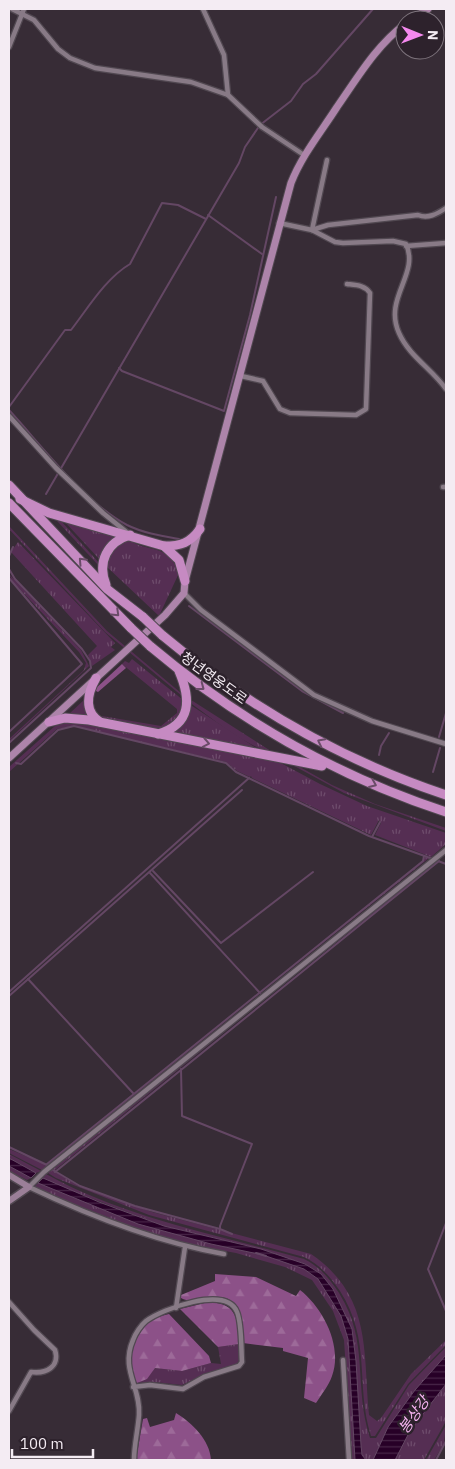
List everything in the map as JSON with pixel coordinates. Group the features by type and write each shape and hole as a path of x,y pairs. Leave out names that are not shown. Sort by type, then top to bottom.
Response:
{"highway":[{"name":"청년영웅도로","path":"9,485 20,499 107,589 216,678 298,730 362,762 446,795"},
{"path":"20,499 48,513 164,546 176,546 187,543 200,529"},
{"name":"청년영웅도로","path":"9,503 131,628 178,670 261,728 355,777 446,812"},
{"path":"107,589 103,578 103,558 114,542 130,535"},
{"path":"164,546 179,560 185,581"},
{"path":"158,734 173,728 184,716 186,692 178,670"},
{"path":"96,678 88,699 92,714 102,723"},
{"path":"49,722 75,718 309,762 355,777"}],"main road":[{"path":"9,758 165,615 184,593 185,581 291,182 304,155 381,45 395,33"}],"street":[{"path":"12,9 23,11 34,20 58,49 80,64 95,68 191,82 228,96 262,127 304,155"},
{"path":"203,9 224,55 228,96"},
{"path":"9,47 23,11"},
{"path":"312,230 327,160"},
{"path":"312,230 328,225 418,215 424,217 437,214 446,208"},
{"path":"279,223 312,230 343,244 393,241 401,242 406,246 446,243"},
{"path":"406,246 407,269 404,282 395,302 395,324 408,350 440,380 446,389"},
{"path":"241,376 263,381 280,409 290,414 356,416 366,409 370,293 367,288 347,284"},
{"path":"440,380 446,376"},
{"path":"9,416 61,473 103,513 130,535"},
{"path":"184,593 201,610 314,695 372,721 446,744"},
{"path":"9,1202 29,1187 40,1175 446,850"},
{"path":"9,1175 71,1208 117,1225 185,1247 224,1254"},
{"path":"176,1308 185,1247"},
{"path":"133,1387 150,1385 183,1389 204,1377 235,1369 242,1362 237,1312 231,1305 215,1299 200,1300 145,1322 133,1338 128,1353 128,1370 139,1414 134,1460"},
{"path":"9,1302 55,1350 56,1354 55,1363 49,1371 42,1373 31,1372 9,1411"},
{"path":"343,1360 349,1460"}],"green space":[{"path":"57,521 61,521 100,564 100,567"},
{"path":"64,521 119,535 101,561"},
{"path":"9,526 107,631 181,693 182,696 105,632 9,529"},
{"path":"128,539 169,556 179,573 159,616 106,566 112,548"},
{"path":"18,542 115,643 111,647 115,650 92,666 88,655 97,646 11,552"},
{"path":"9,574 81,650 89,666 9,741 84,670 86,663 79,652 13,582"},
{"path":"132,659 183,700 180,714 162,730 102,719 102,716 161,726 177,713 177,709 122,664 125,661 129,663"},
{"path":"122,664 126,668 98,692 94,690"},
{"path":"188,698 274,753 264,750 230,732 189,702"},
{"path":"85,699 90,716 68,715"},
{"path":"189,704 262,752 169,733"},
{"path":"66,722 88,724 279,762 367,806 446,833 446,844 431,857 375,835 381,823 379,820 371,835 251,776 237,771 226,762 74,726 57,729 9,772 9,767 55,726"},
{"path":"287,762 291,762 332,785 375,804 446,828 446,831 344,793"},
{"path":"425,857 429,858 263,991 423,861"},
{"path":"435,861 438,862 284,983"},
{"path":"281,986 55,1170 53,1169"},
{"path":"261,993 42,1170 9,1153 9,1149 47,1165"},
{"path":"9,1154 41,1171 36,1173 9,1158"},
{"path":"9,1166 31,1178 27,1180 9,1171"},
{"path":"52,1170 80,1187 152,1212 311,1254 331,1270 345,1288 355,1307 361,1326 364,1347 369,1415 377,1421 411,1374 446,1340 446,1345 408,1384 375,1436 371,1436 366,1417 360,1345 356,1327 350,1309 340,1291 320,1267 304,1257 149,1215 56,1178 48,1173"},
{"path":"46,1174 76,1189 140,1214 304,1259 319,1269 339,1293 349,1311 355,1329 362,1400 370,1438 376,1438 409,1385 446,1347 446,1355 415,1390 388,1427 373,1460 366,1460 362,1455 352,1329 333,1289 321,1274 305,1264 261,1249 164,1226 57,1185 43,1178"},
{"path":"38,1183 138,1224 211,1244 263,1255 304,1269 318,1279 341,1316 348,1339 355,1460 352,1460 344,1340 333,1311 312,1280 285,1267 236,1253 187,1244 140,1230 39,1190 34,1187"},
{"path":"215,1274 256,1277 296,1296 300,1290 316,1307 329,1328 333,1340 335,1364 332,1376 316,1403 304,1398 308,1358 283,1351 283,1348 243,1343 238,1307 231,1301 217,1297 195,1301 181,1298 181,1295 215,1281"},
{"path":"209,1302 219,1303 231,1310 237,1321 239,1344 218,1347 180,1309"},
{"path":"169,1314 209,1356 211,1363 182,1371 155,1368 147,1379 137,1383 131,1369 131,1360 138,1336 149,1322"},
{"path":"239,1344 240,1359 234,1367 206,1373 182,1385 155,1382 137,1383 147,1378 155,1368 182,1371 211,1363 221,1364 218,1347"},
{"path":"446,1384 446,1421 424,1460 395,1460 410,1431"},
{"path":"176,1413 188,1422 204,1439 211,1460 136,1460 143,1419 147,1418 150,1427 174,1420"},
{"path":"446,1425 444,1444 434,1460 426,1460"}],"water":[{"path":"9,1158 36,1173 31,1178 9,1166"},
{"path":"43,1178 99,1202 164,1226 261,1249 305,1264 321,1274 333,1289 352,1329 362,1455 366,1460 355,1460 348,1339 341,1316 318,1279 304,1269 263,1255 211,1244 138,1224 38,1183"},
{"name":"봉상강","path":"446,1355 446,1384 410,1431 395,1460 373,1460 388,1427 415,1390"}],"waterway":[{"path":"46,494 239,163 245,147 260,125 291,101 303,84 316,74 373,9"},
{"path":"119,368 122,371 224,411 250,315 276,197"},
{"path":"9,407 65,330 71,330 105,285 130,264 162,203 178,205 206,219"},
{"path":"208,215 262,254"},
{"path":"9,410 79,488 111,515 139,530 179,539"},
{"path":"9,556 13,547"},
{"path":"9,569 15,579 82,649 90,661 91,668 9,743"},
{"path":"9,578 82,664 9,732"},
{"path":"189,606 302,691 343,713"},
{"path":"439,737 446,713"},
{"path":"16,763 21,764 58,730 74,726 226,763 236,772 369,836 433,859"},
{"path":"379,755 381,746 389,733"},
{"path":"433,772 440,748"},
{"path":"9,992 249,778"},
{"path":"9,996 242,790"},
{"path":"372,837 380,822"},
{"path":"47,1164 423,861 424,856"},
{"path":"438,861 446,864"},
{"path":"55,1172 439,861"},
{"path":"153,871 221,943 313,872"},
{"path":"150,873 260,993"},
{"path":"28,979 133,1093"},
{"path":"181,1069 182,1116 252,1144 220,1226 220,1229 232,1234"},
{"path":"9,1147 47,1165"},
{"path":"53,1170 80,1186 135,1206 220,1229"},
{"path":"446,1223 428,1269 446,1311"},
{"path":"256,1253 266,1256"},
{"path":"436,1460 446,1441"}]}
